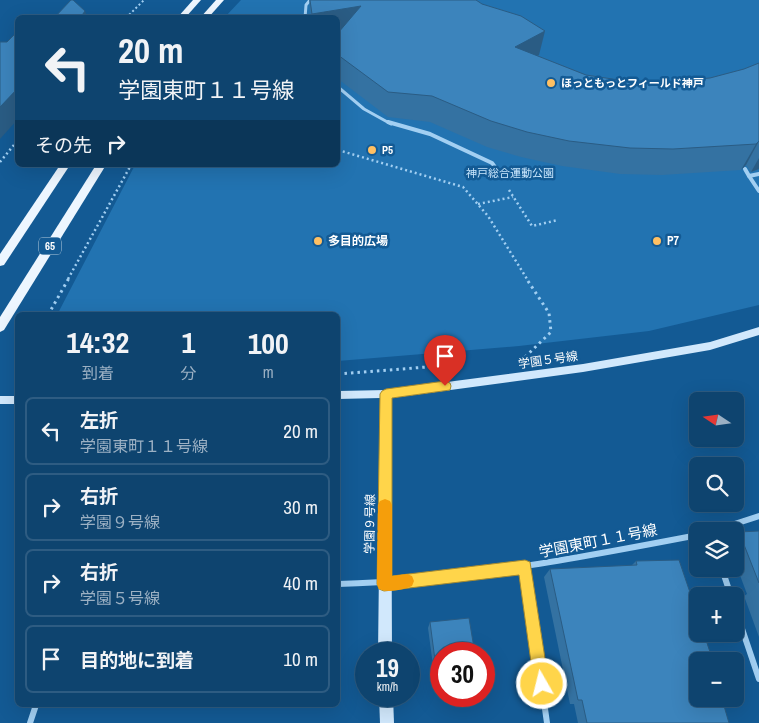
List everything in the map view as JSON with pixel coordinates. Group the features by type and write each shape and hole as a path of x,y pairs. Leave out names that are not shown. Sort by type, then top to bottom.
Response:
{"main road":[{"path":"183,15 197,0"},
{"path":"206,15 220,0"},
{"path":"0,262 64,167"},
{"name":"65","path":"0,327 100,167"}],"street":[{"path":"305,15 310,0"},
{"path":"340,89 364,109 389,123 430,134 492,163 502,177"},
{"path":"745,169 759,191"},
{"path":"749,176 759,174"},
{"name":"学園５号線","path":"340,395 386,394 584,368 710,346 759,332"},
{"name":"学園９号線","path":"386,394 384,584 386,642"},
{"path":"0,400 15,400"},
{"path":"741,522 759,516"},
{"name":"学園東町１１号線","path":"340,584 384,584 525,567 689,537"},
{"path":"525,567 547,723"},
{"path":"744,635 759,679"},
{"path":"30,723 35,707"},
{"path":"386,707 386,723"}],"path":[{"path":"129,15 144,0"},
{"path":"0,162 15,144"},
{"path":"340,151 463,188 478,204 488,216 549,314 551,332 523,358"},
{"path":"50,312 130,167"},
{"path":"502,177 532,226 558,220"},
{"path":"478,204 513,197"},
{"path":"340,374 458,364"}],"green space":[{"name":"神戸総合運動公園","path":"241,0 759,0 759,305 649,331 519,346 340,361 340,312 59,312 134,167 340,167 340,15 227,15"}],"building":[{"path":"71,0 85,11 82,15 57,15"},
{"path":"310,0 476,0 482,4 521,16 545,31 515,47 586,75 619,80 667,82 710,78 759,63 759,141 756,144 673,149 630,148 569,141 527,132 491,121 432,96 388,92 340,56 340,31 361,6 312,14"},
{"path":"15,34 15,91 0,107 0,42 7,42"},
{"path":"759,531 759,583 744,545 744,532"},
{"path":"679,560 689,589 689,642 707,642 710,652 689,652 689,707 724,707 729,723 587,723 582,700 578,700 550,569 637,565 636,561"},
{"path":"469,618 473,642 433,642 430,622"}],"slow traffic":[{"path":"385,505 384,584 407,581"}],"place":[{"name":"ほっともっとフィールド神戸","path":"551,83"},
{"name":"P5","path":"372,150"},
{"name":"多目的広場","path":"318,241"},
{"name":"P7","path":"657,241"}],"route":[{"path":"445,386 386,394 384,584 525,567 542,684"}]}
